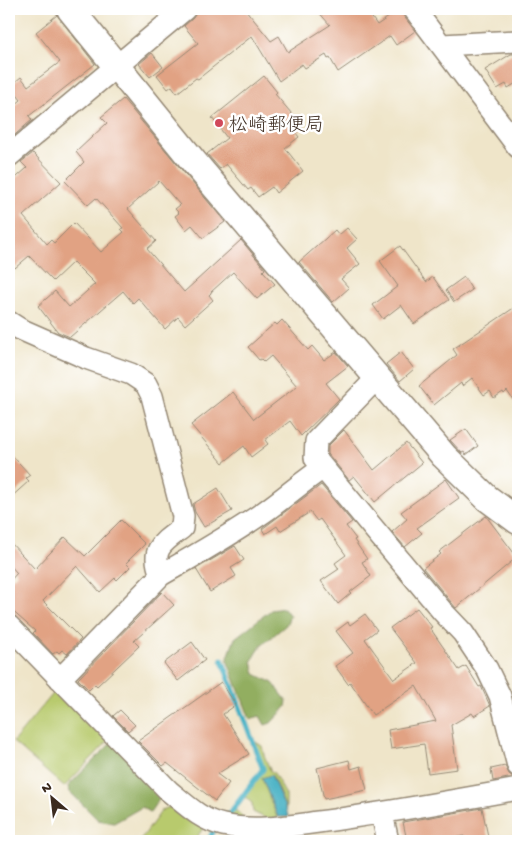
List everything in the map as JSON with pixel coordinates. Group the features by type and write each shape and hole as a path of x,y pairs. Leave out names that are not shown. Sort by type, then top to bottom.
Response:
{"street":[{"path":"70,9 194,162 444,456 486,498 518,521"},
{"path":"9,156 185,9"},
{"path":"414,9 518,147"},
{"path":"442,44 518,41"},
{"path":"9,322 20,329 86,358 131,374 146,384 152,396 183,516 182,528 166,541 156,553 156,564 161,575"},
{"path":"377,378 316,441 315,458 443,612 463,633 482,662 500,696 518,766"},
{"path":"60,679 161,575 258,516 323,468"},
{"path":"9,626 169,791 194,812 224,825 253,828 382,814 518,789"},
{"path":"382,814 388,841"}],"green space":[{"path":"284,608 290,616 286,625 261,646 252,661 255,674 273,683 287,701 286,707 271,723 265,725 260,716 250,719 227,660 235,638 271,610"},
{"path":"57,689 110,739 64,787 13,742"},
{"path":"114,740 163,793 150,812 142,807 114,823 98,820 69,791 68,786"},
{"path":"254,741 262,746 271,772 274,773 286,795 286,808 272,775 262,778 277,817 271,821 253,812 252,803 245,797 235,810 243,817 240,819 230,815 264,769"},
{"path":"172,806 204,827 194,841 140,841 162,810"}],"water":[{"path":"271,775 289,817 278,817 262,778"}],"building":[{"path":"197,9 245,9 271,41 279,36 288,52 330,25 316,9 366,9 377,25 399,10 415,31 396,45 390,36 338,72 330,58 328,59 326,55 305,68 302,64 279,81 252,36 198,79 196,78 177,93 172,86 168,89 157,75 198,43 184,26 193,18"},
{"path":"57,15 95,64 29,116 32,120 9,140 9,110 21,100 10,86 21,77 28,86 60,62 36,32"},
{"path":"152,53 163,67 150,77 139,64"},
{"path":"511,54 518,54 518,82 508,88 506,84 497,89 485,70"},
{"path":"264,76 277,92 275,94 303,127 296,133 299,137 285,148 303,171 276,193 272,187 258,197 251,188 248,190 226,164 220,169 207,154 227,138 212,118"},
{"path":"123,99 225,222 203,238 192,225 186,230 175,216 179,213 175,209 180,205 159,181 128,209 156,241 147,249 184,292 241,240 265,269 263,271 275,284 257,299 233,272 211,292 209,295 213,300 185,325 178,317 165,329 138,298 133,303 123,291 70,337 58,332 38,306 55,291 69,307 95,284 73,262 53,281 29,256 15,268 9,261 9,184 27,168 21,162 33,153 61,182 23,216 47,244 51,240 54,243 74,223 101,252 124,232 121,229 123,228 96,198 88,205 65,181 84,162 76,152 107,123 101,117"},
{"path":"347,228 357,239 347,248 360,264 341,279 349,288 333,302 299,262 335,230 339,235"},
{"path":"400,246 426,282 433,277 449,300 414,324 401,305 383,319 373,305 398,286 380,261"},
{"path":"464,277 472,290 454,302 446,290"},
{"path":"518,305 518,407 507,391 494,398 490,391 484,395 472,378 462,386 461,383 434,405 419,386 457,355 453,349"},
{"path":"282,320 308,350 312,346 324,360 336,352 348,366 326,383 339,399 301,436 290,421 265,440 268,444 251,457 244,446 223,463 191,425 233,392 254,419 297,386 271,356 264,362 261,359 259,360 248,347 275,323 277,325"},
{"path":"401,352 414,369 400,381 386,364"},
{"path":"466,429 478,446 466,455 450,440"},
{"path":"344,430 374,470 406,443 422,463 375,502 354,476 349,480 328,454 328,446"},
{"path":"9,452 30,475 26,478 29,481 9,499"},
{"path":"446,479 459,498 417,528 422,533 405,547 392,532 407,519 401,512"},
{"path":"321,485 352,522 346,526 367,559 362,562 371,576 338,604 321,581 339,569 335,563 346,555 320,519 317,521 310,512 280,531 277,526 265,534 262,529"},
{"path":"218,488 232,511 204,527 195,512 193,504"},
{"path":"486,516 517,557 456,608 423,568 441,554 439,552"},
{"path":"121,520 145,544 126,563 130,567 117,580 115,578 100,592 77,566 43,601 81,639 67,654 62,650 59,653 57,651 53,654 33,633 35,631 9,608 9,582 17,573 9,564 9,541 35,569 65,537 85,556"},
{"path":"235,546 244,560 231,568 236,576 210,592 196,569"},
{"path":"162,592 174,605 134,641 139,646 97,686 95,684 89,690 78,679"},
{"path":"417,608 432,627 430,628 459,670 466,666 479,687 481,686 490,706 474,716 472,713 451,725 457,769 428,773 424,744 391,749 388,730 436,721 416,686 373,715 350,682 348,684 335,666 353,653 336,631 348,622 350,625 365,614 377,630 365,639 394,679 417,663 390,628"},
{"path":"192,642 205,660 178,681 164,663"},
{"path":"221,682 236,705 223,714 249,754 217,774 229,783 215,801 167,763 163,766 138,741"},
{"path":"120,710 135,725 128,731 113,716"},
{"path":"349,760 351,769 361,766 367,790 324,799 317,768"},
{"path":"505,766 513,777 493,781 491,769"},
{"path":"482,808 489,841 466,841 464,836 441,841 440,839 407,841 403,822"}],"waterway":[{"path":"222,660 263,769 228,816"},
{"path":"209,841 214,829"}],"place":[{"name":"松崎郵便局","path":"219,123"}]}
